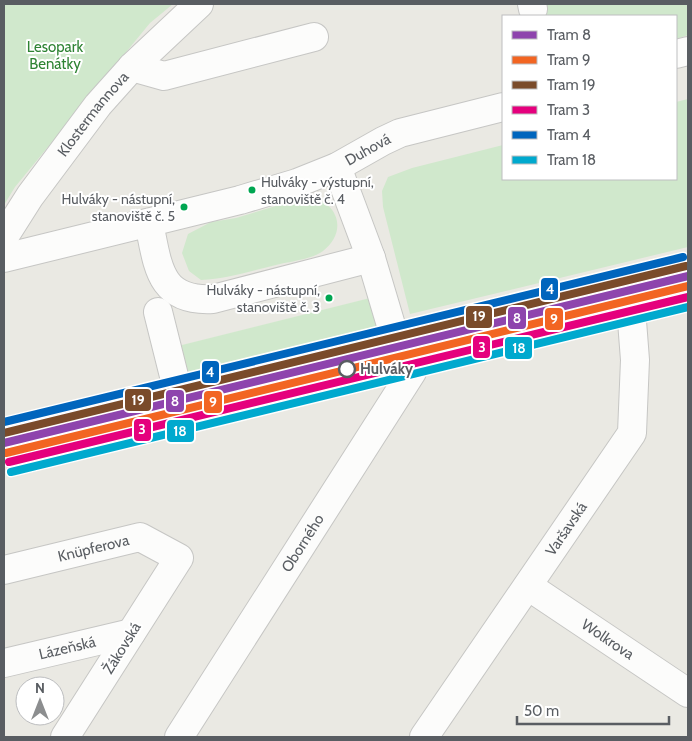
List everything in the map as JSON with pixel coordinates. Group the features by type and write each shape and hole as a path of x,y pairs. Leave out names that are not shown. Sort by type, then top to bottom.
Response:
{"main road":[{"path":"4,448 688,281"}],"street":[{"name":"Klostermannova","path":"4,237 30,196 92,113 132,67 199,4"},
{"path":"132,67 164,76 314,37"},
{"name":"Duhová","path":"4,258 240,200 297,183 337,167 383,140 400,133 502,107"},
{"path":"337,167 371,258 409,349"},
{"path":"148,223 159,272 168,285 182,296 197,300 213,299 371,258"},
{"name":"Varšavská","path":"424,737 632,433 634,336 626,296"},
{"path":"158,312 181,404"},
{"name":"Oborného","path":"180,737 412,372 409,349"},
{"name":"Knüpferova","path":"4,570 140,537 179,558"},
{"name":"Žákovská","path":"65,737 179,558"},
{"name":"Wolkrova","path":"528,586 688,693"},
{"name":"Lázeňská","path":"4,663 131,633"}],"green space":[{"name":"Lesopark Benátky","path":"4,4 173,4 150,23 15,187 4,205"},
{"path":"543,4 688,4 688,35 677,39 677,15 546,15"},
{"path":"688,99 688,247 410,314 383,207 382,191 388,177 412,168 502,145 502,180 677,180 677,102"},
{"path":"299,199 325,204 329,206 335,215 337,220 336,234 323,251 302,259 221,278 201,280 189,271 182,253 188,234 211,222 236,218"},
{"path":"370,298 378,330 187,376 178,346"}],"tram line":[{"name":"4","path":"4,422 683,257"},
{"name":"19","path":"4,433 686,266"},
{"name":"8","path":"4,443 688,276"},
{"name":"9","path":"6,453 688,286"},
{"name":"3","path":"9,462 688,297"},
{"name":"18","path":"11,472 688,307"}],"place":[{"name":"Hulváky - výstupní, stanoviště č. 4","path":"252,190"},
{"name":"Hulváky - nástupní, stanoviště č. 5","path":"184,207"},
{"name":"Hulváky - nástupní, stanoviště č. 3","path":"329,298"},
{"name":"Hulváky","path":"347,369"}]}
